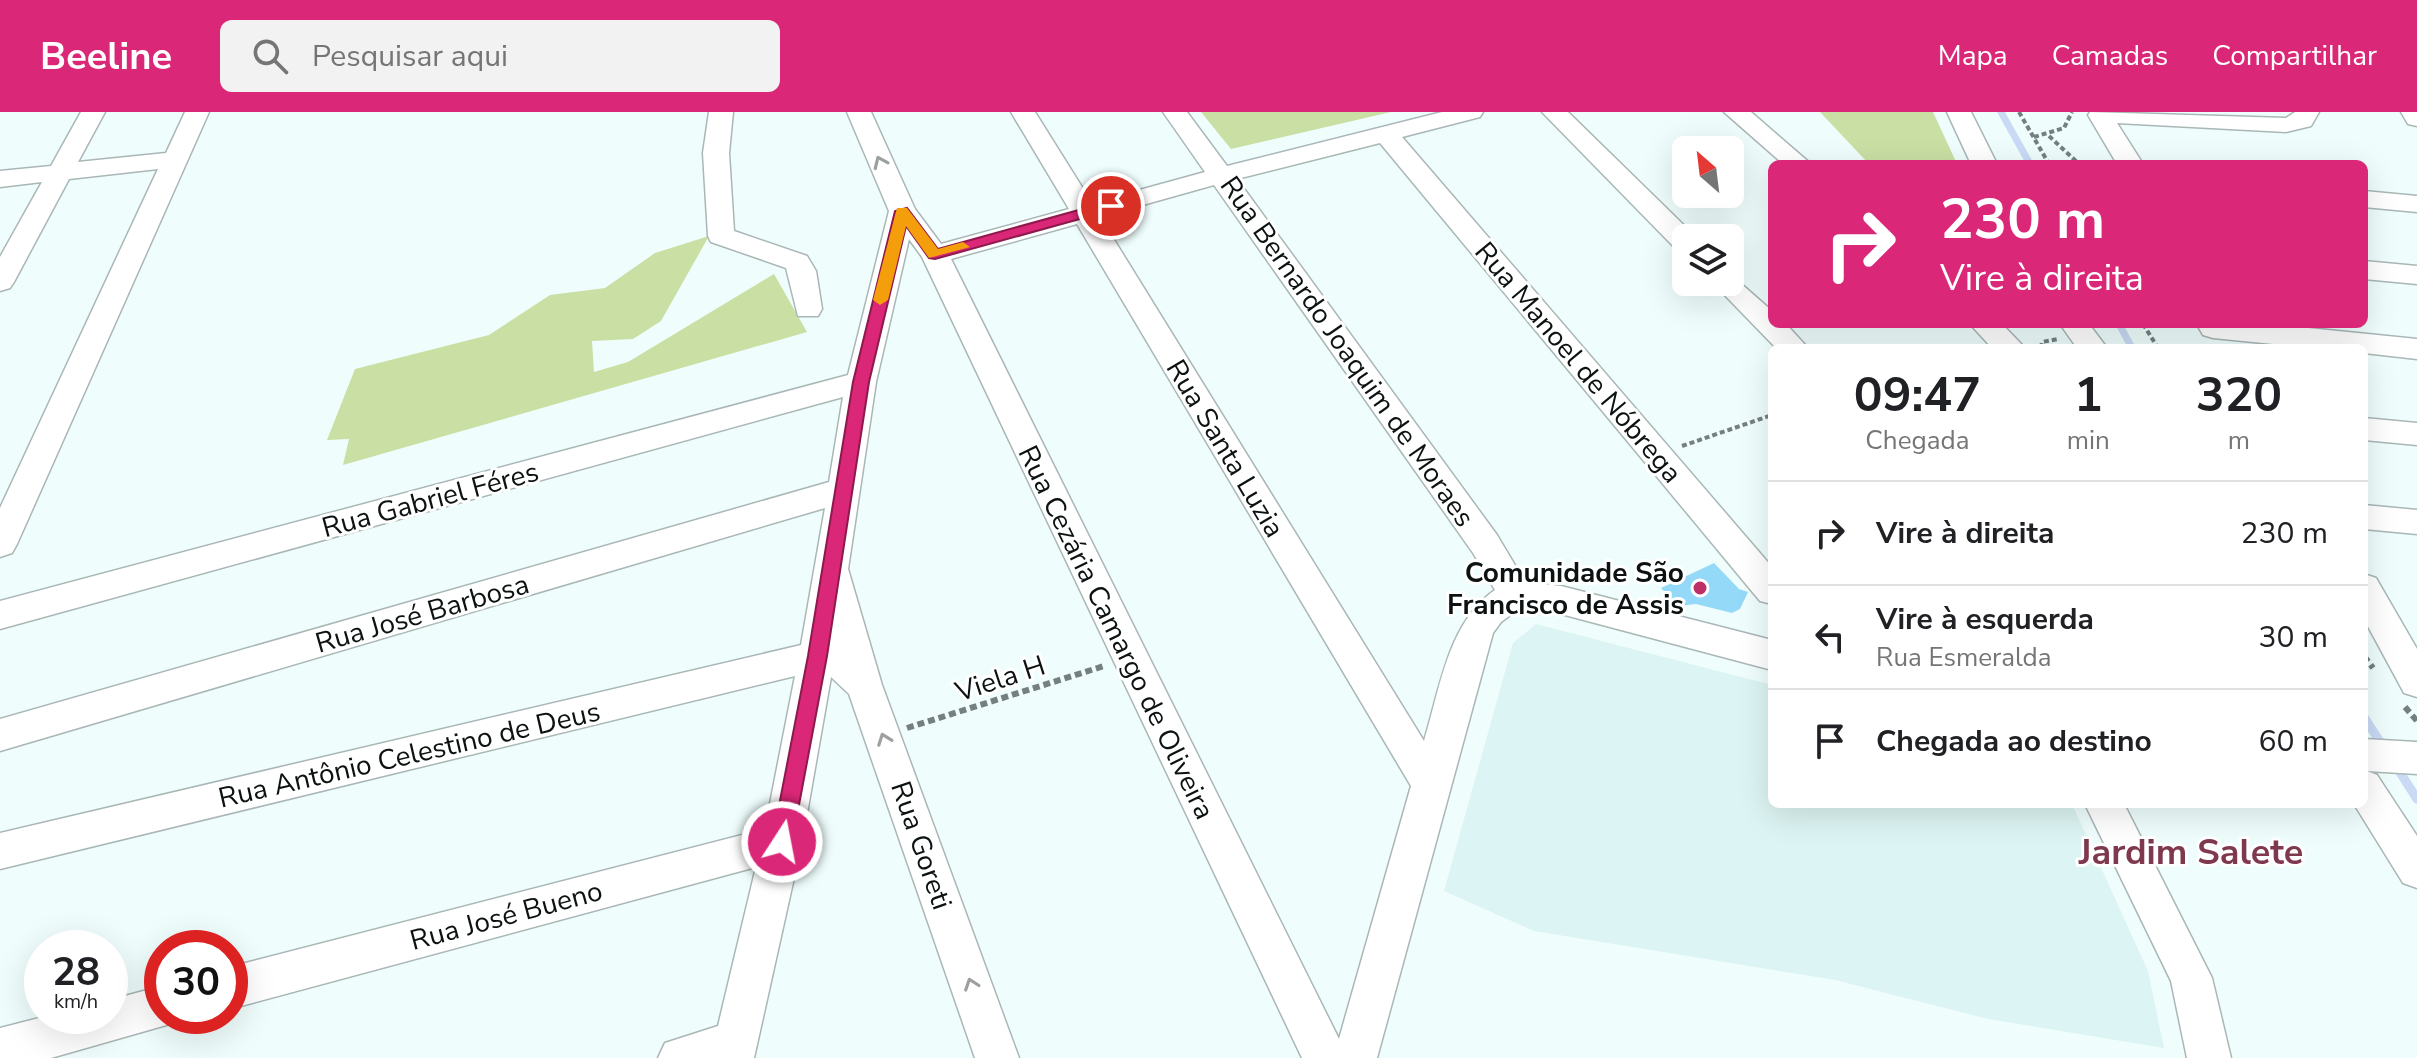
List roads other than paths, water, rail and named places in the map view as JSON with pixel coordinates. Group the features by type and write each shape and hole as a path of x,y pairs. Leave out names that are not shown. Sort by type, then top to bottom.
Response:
{"street":[{"path":"0,282 93,112"},
{"path":"0,544 197,112"},
{"path":"721,112 716,153 721,236 797,262 802,271 808,309"},
{"name":"Rua Cezária Camargo de Oliveira","path":"859,112 902,211 935,255 1325,1058"},
{"name":"Rua Santa Luzia","path":"1023,112 1430,784"},
{"name":"Rua Bernardo Joaquim de Moraes","path":"1175,112 1485,544 1515,594"},
{"path":"935,255 1223,175 1471,112"},
{"path":"1554,112 1672,229"},
{"path":"1736,112 1793,160"},
{"path":"1959,112 1982,160"},
{"path":"2100,113 2195,115 2286,125 2302,121 2307,112"},
{"path":"2413,112 2417,119"},
{"path":"2100,113 2128,160"},
{"name":"Rua Manoel de Nóbrega","path":"1386,134 1768,586"},
{"path":"0,179 176,159"},
{"path":"2368,199 2417,204"},
{"path":"680,1058 732,1050 782,842 817,656 861,382 902,211"},
{"path":"2368,270 2417,275"},
{"path":"1740,296 1768,323"},
{"path":"1773,328 1789,344"},
{"path":"2216,333 2354,344"},
{"path":"2057,337 2079,344"},
{"path":"2368,345 2417,349"},
{"name":"Rua Gabriel Féres","path":"0,615 861,382"},
{"path":"2368,429 2417,434"},
{"name":"Rua José Barbosa","path":"0,735 844,490"},
{"path":"2368,517 2417,522"},
{"name":"Rua Goreti","path":"832,566 864,685 997,1058"},
{"path":"1355,1058 1430,784 1477,628 1489,612 1515,594 1561,600 1768,654"},
{"path":"2368,594 2417,682"},
{"path":"817,656 840,664 864,685"},
{"name":"Rua Antônio Celestino de Deus","path":"0,851 817,656"},
{"path":"2385,762 2417,870"},
{"path":"2106,808 2191,978 2209,1058"},
{"name":"Rua José Bueno","path":"248,983 782,842"},
{"path":"0,1050 144,1012"}],"waterway":[{"path":"2001,112 2028,160"},
{"path":"2121,328 2130,344"},
{"path":"2368,723 2384,748"},
{"path":"2396,766 2417,799"}],"place":[{"name":"Comunidade São Francisco de Assis","path":"1700,588"}],"district":[{"name":"Jardim Salete","path":"2191,851"}]}
